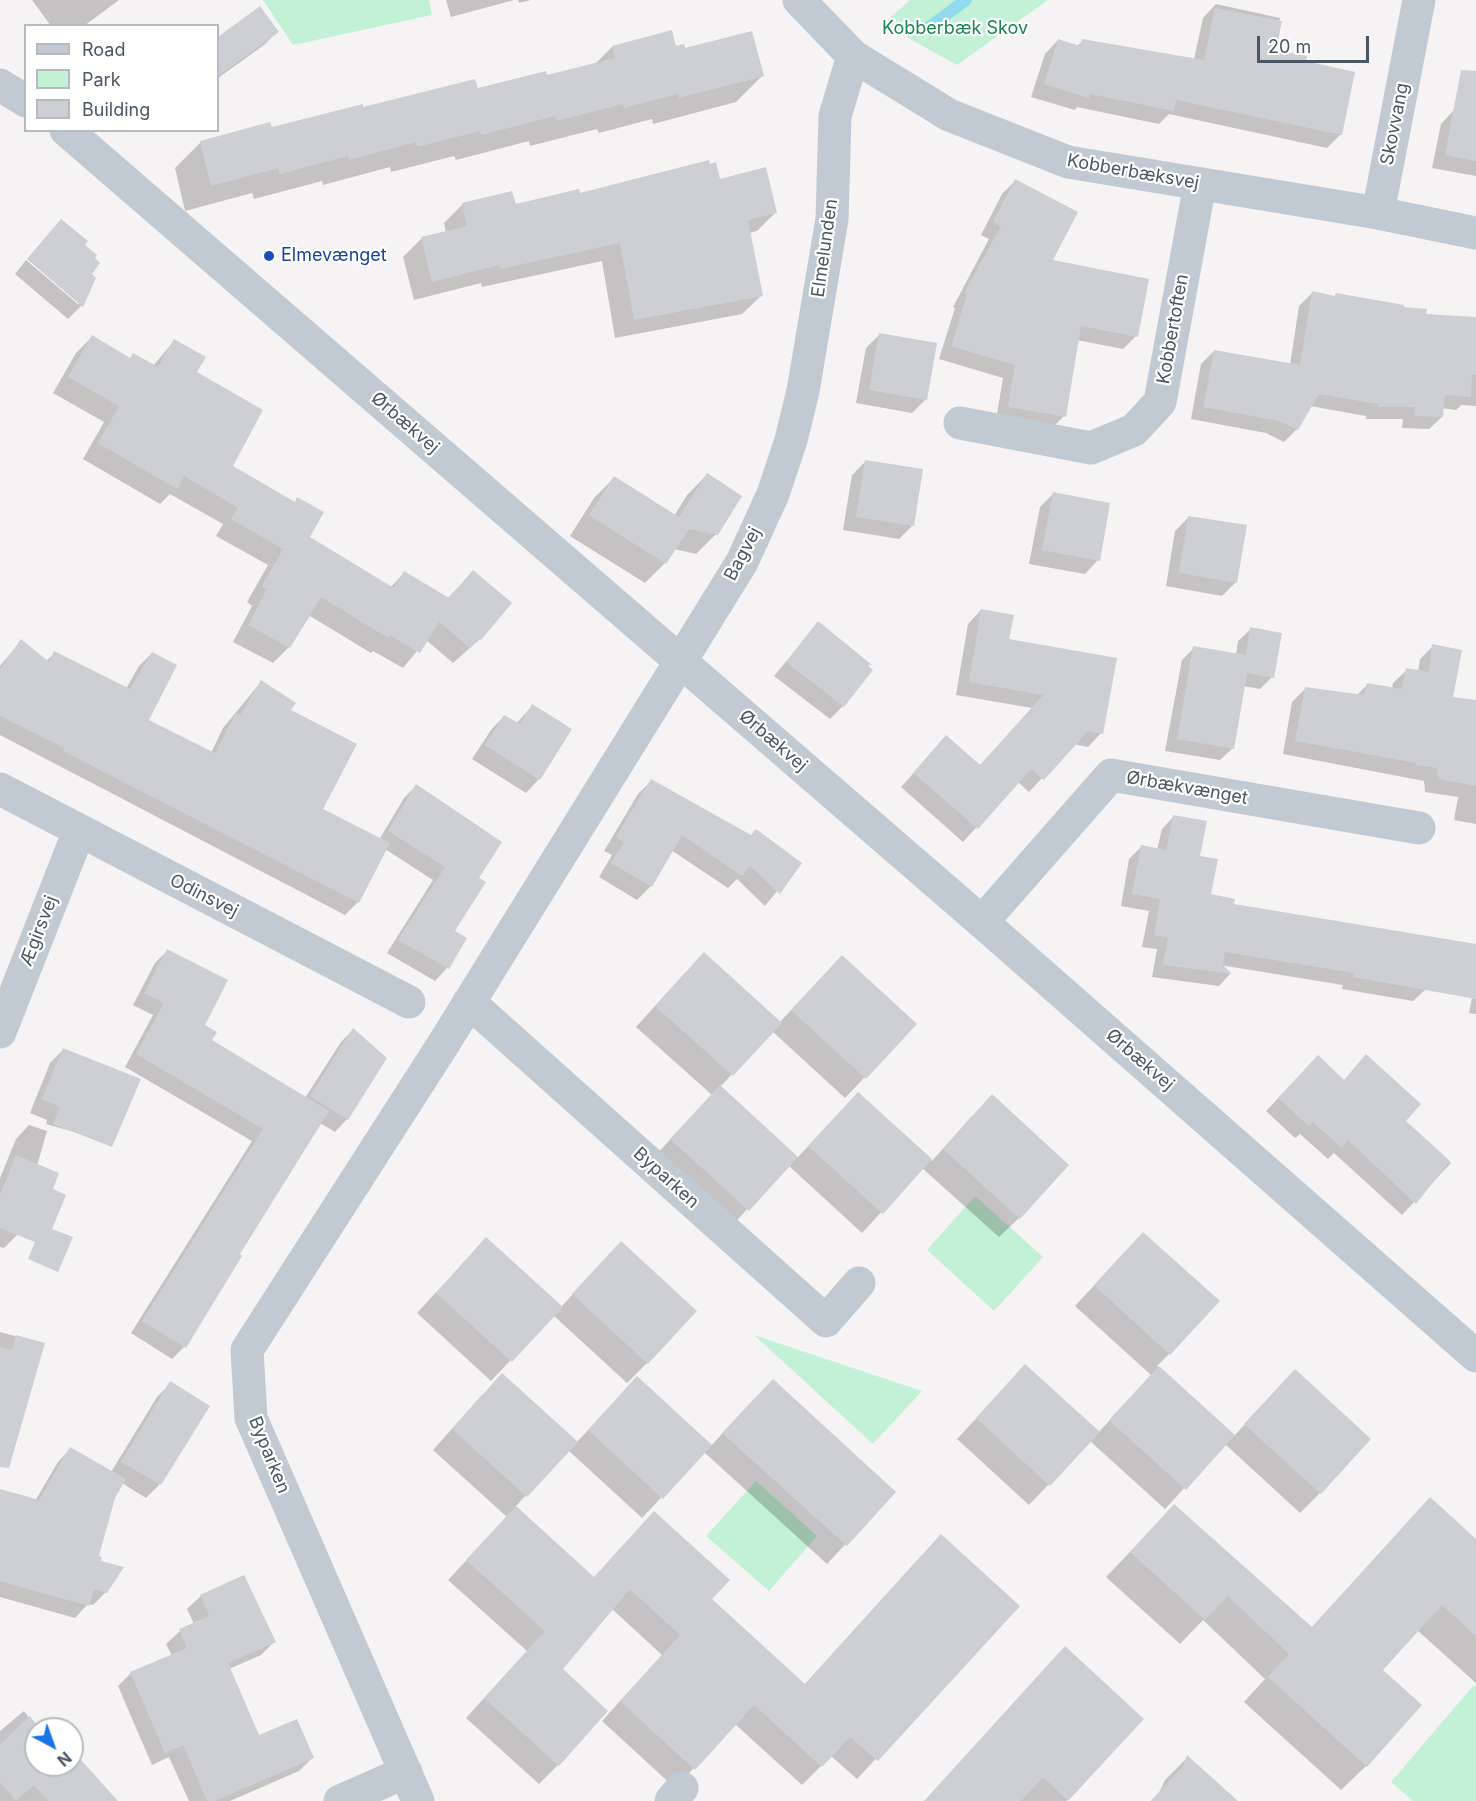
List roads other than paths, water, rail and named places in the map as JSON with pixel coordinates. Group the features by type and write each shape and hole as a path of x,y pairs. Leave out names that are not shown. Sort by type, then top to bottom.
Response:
{"street":[{"name":"Kobberbæksvej","path":"800,0 853,56 949,115 1068,162 1378,213 1476,233"},
{"name":"Skovvang","path":"1378,213 1419,0"},
{"name":"Elmelunden","path":"791,440 803,391 832,219 835,116 853,56"},
{"path":"0,85 24,100"},
{"name":"Ørbækvej","path":"68,132 982,922 1476,1356"},
{"name":"Kobbertoften","path":"960,423 1091,448 1134,430 1160,402 1200,184"},
{"name":"Bagvej","path":"679,660 742,562 773,494 791,440"},
{"name":"Byparken","path":"412,1787 251,1418 247,1350 469,1002 679,660"},
{"name":"Ørbækvænget","path":"982,922 1111,775 1419,828"},
{"name":"Odinsvej","path":"0,789 409,1002"},
{"name":"Ægirsvej","path":"0,1032 79,831"},
{"name":"Byparken","path":"469,1002 826,1321 859,1283"},
{"path":"340,1801 412,1787"}],"waterway":[{"path":"928,28 966,0"}],"place":[{"name":"Elmevænget","path":"269,256"}],"park label":[{"name":"Kobberbæk Skov","path":"955,29"}]}
